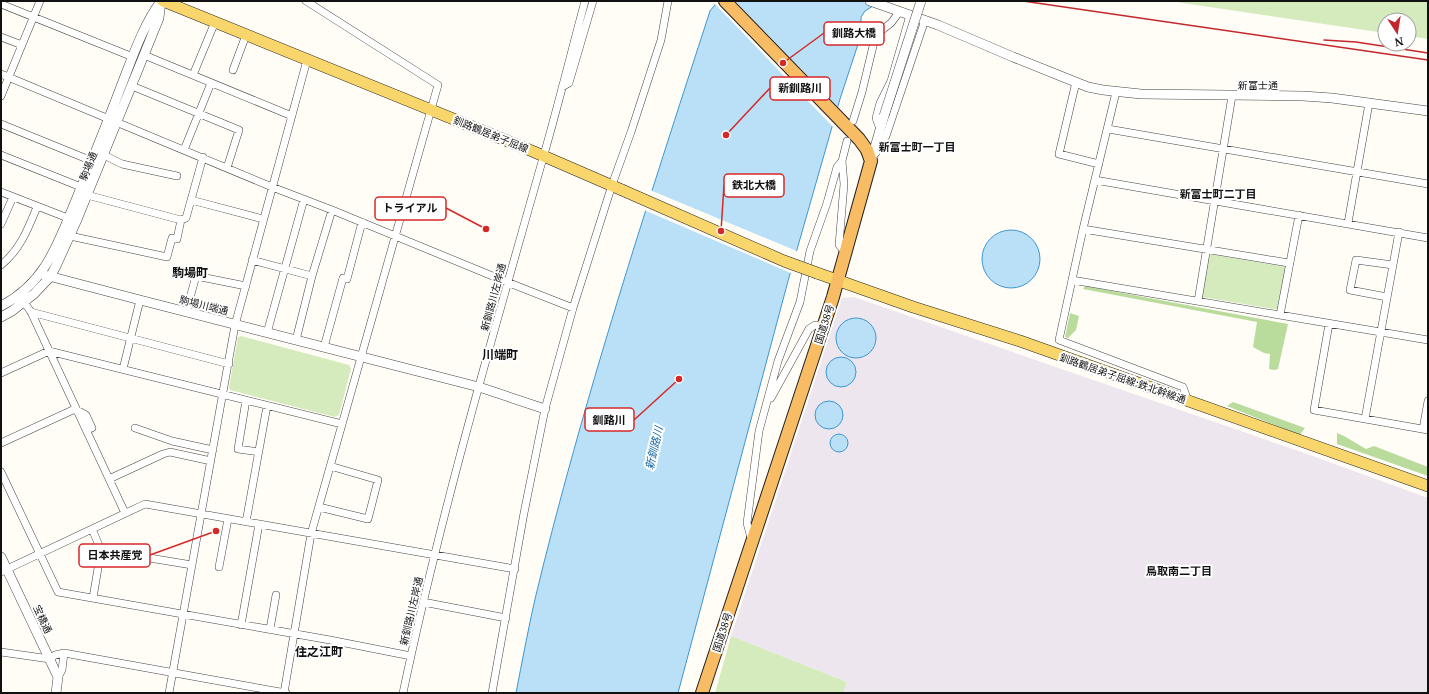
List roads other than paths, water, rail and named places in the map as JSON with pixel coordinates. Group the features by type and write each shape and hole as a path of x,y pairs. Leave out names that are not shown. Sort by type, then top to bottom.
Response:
{"highway":[{"path":"725,1 850,125 867,150 871,161"},
{"name":"国道38号","path":"702,693 824,325 871,161"}],"main road":[{"name":"釧路鶴居弟子屈線","path":"162,1 544,156 784,261 817,273"},
{"name":"釧路鶴居弟子屈線:鉄北幹線通","path":"817,273 913,307 1020,341 1428,486"}],"street":[{"path":"1,96 40,1"},
{"name":"駒場通","path":"1,318 34,294 50,277 56,266 70,236 72,220 81,187 92,161 132,86 159,18 162,1"},
{"name":"駒場通","path":"1,306 17,297 41,274 87,196 104,156 113,120 133,57 151,15 162,1"},
{"path":"1,652 50,659 55,655 64,653 285,693 311,534 438,85 306,1"},
{"name":"新釧路川左岸通","path":"403,693 433,556 507,282 544,156 584,1"},
{"path":"562,87 569,83 593,1"},
{"path":"492,693 524,513 545,409 573,308 617,188 631,132 661,40 668,1"},
{"name":"新富士通","path":"870,1 924,20 1088,87 1116,92 1146,94 1303,96 1332,98 1428,111"},
{"path":"871,161 921,1"},
{"path":"1,4 133,57"},
{"path":"850,125 862,92 874,42 882,30 891,23 900,11"},
{"path":"880,129 876,118 880,103 891,81 910,15"},
{"path":"871,161 886,136 924,20"},
{"path":"194,75 215,22"},
{"path":"233,70 246,35"},
{"path":"1,37 22,45"},
{"path":"144,55 292,116"},
{"path":"169,693 224,394 235,324 307,60"},
{"path":"1,74 272,187 573,308"},
{"path":"1076,82 1059,154 1099,164"},
{"path":"184,150 212,83"},
{"path":"132,86 239,130 227,168"},
{"path":"1116,92 1083,229 1059,340 1183,386 1188,401"},
{"path":"1198,301 1232,96"},
{"path":"1348,223 1369,103"},
{"path":"1,124 92,161"},
{"path":"1108,130 1428,184"},
{"path":"845,252 839,245 844,184 842,161 847,141"},
{"path":"1,155 81,187"},
{"path":"104,156 122,164 177,176"},
{"path":"87,196 181,220 186,218 203,157"},
{"path":"752,541 747,523 759,431 778,361 800,302 810,251 838,167 842,161"},
{"path":"1095,180 1428,238"},
{"path":"1,192 72,220"},
{"path":"1,224 13,197"},
{"path":"267,333 304,199"},
{"path":"191,200 263,219"},
{"path":"1,266 17,250 24,239 37,207"},
{"path":"296,340 312,276 332,210"},
{"path":"1280,315 1298,215"},
{"path":"70,236 167,257 172,238 177,239 181,220"},
{"path":"324,347 343,278 347,279 362,222"},
{"path":"1083,229 1289,264"},
{"path":"1365,419 1399,232"},
{"path":"252,260 312,276"},
{"path":"1387,297 1350,290 1356,260 1393,265"},
{"name":"駒場川端通","path":"41,274 479,387 545,409"},
{"path":"186,312 196,276 246,286"},
{"path":"1072,280 1428,340"},
{"path":"123,369 140,300"},
{"path":"24,302 49,351 125,514"},
{"path":"30,312 229,364"},
{"path":"1329,324 1314,410 1426,430 1428,401"},
{"path":"765,409 809,329 815,325 824,325"},
{"path":"1,373 49,351 342,424"},
{"path":"246,400 238,449 259,452"},
{"path":"246,522 267,406"},
{"path":"75,409 86,415 92,428"},
{"path":"1,443 75,409"},
{"path":"135,428 172,441 213,450"},
{"path":"170,452 172,441"},
{"path":"109,479 170,452 211,461"},
{"path":"318,507 368,518 378,480 330,466"},
{"path":"1,472 58,592 270,629 411,656"},
{"path":"4,570 145,504 433,556 515,569"},
{"path":"219,567 228,518"},
{"path":"240,624 259,524"},
{"path":"92,529 101,550 93,598"},
{"path":"101,550 192,565"},
{"name":"宝橋通","path":"1,557 4,570 58,677"},
{"path":"270,629 276,595"},
{"path":"423,602 506,618"},
{"path":"56,693 58,677 62,670 64,653"}],"water":[{"path":"718,1 872,1 873,6 865,11 861,17 861,35 840,99 788,281 678,693 516,693 535,599 574,450 595,377 710,11"},
{"path":"1005,230 1017,230 1032,238 1040,253 1040,265 1032,280 1017,288 1005,288 990,280 982,265 982,253 990,238"},
{"path":"856,318 864,320 870,324 874,330 876,338 874,346 870,352 864,356 856,358 848,356 842,352 838,346 836,338 838,330 842,324 848,320"},
{"path":"841,357 847,358 855,366 855,378 847,386 841,387 835,386 827,378 826,372 827,366 835,358"},
{"path":"829,401 839,405 843,415 839,425 829,429 819,425 815,415 819,405"},
{"path":"839,434 845,437 848,443 845,449 839,452 833,449 830,443 833,437"}],"railway":[{"path":"1023,1 1428,60"},
{"path":"1324,40 1356,42 1428,53"}],"place":[{"name":"釧路大橋","path":"783,63"},
{"name":"新釧路川","path":"726,135"},
{"name":"トライアル","path":"486,229"},
{"name":"鉄北大橋","path":"721,231"},
{"name":"釧路川","path":"679,379"},
{"name":"日本共産党","path":"216,531"}],"district":[{"name":"新富士町一丁目","path":"917,147"},
{"name":"新富士町二丁目","path":"1218,194"},
{"name":"駒場町","path":"190,273"},
{"name":"川端町","path":"500,355"},
{"name":"鳥取南二丁目","path":"1179,571"},
{"name":"住之江町","path":"319,652"}]}
